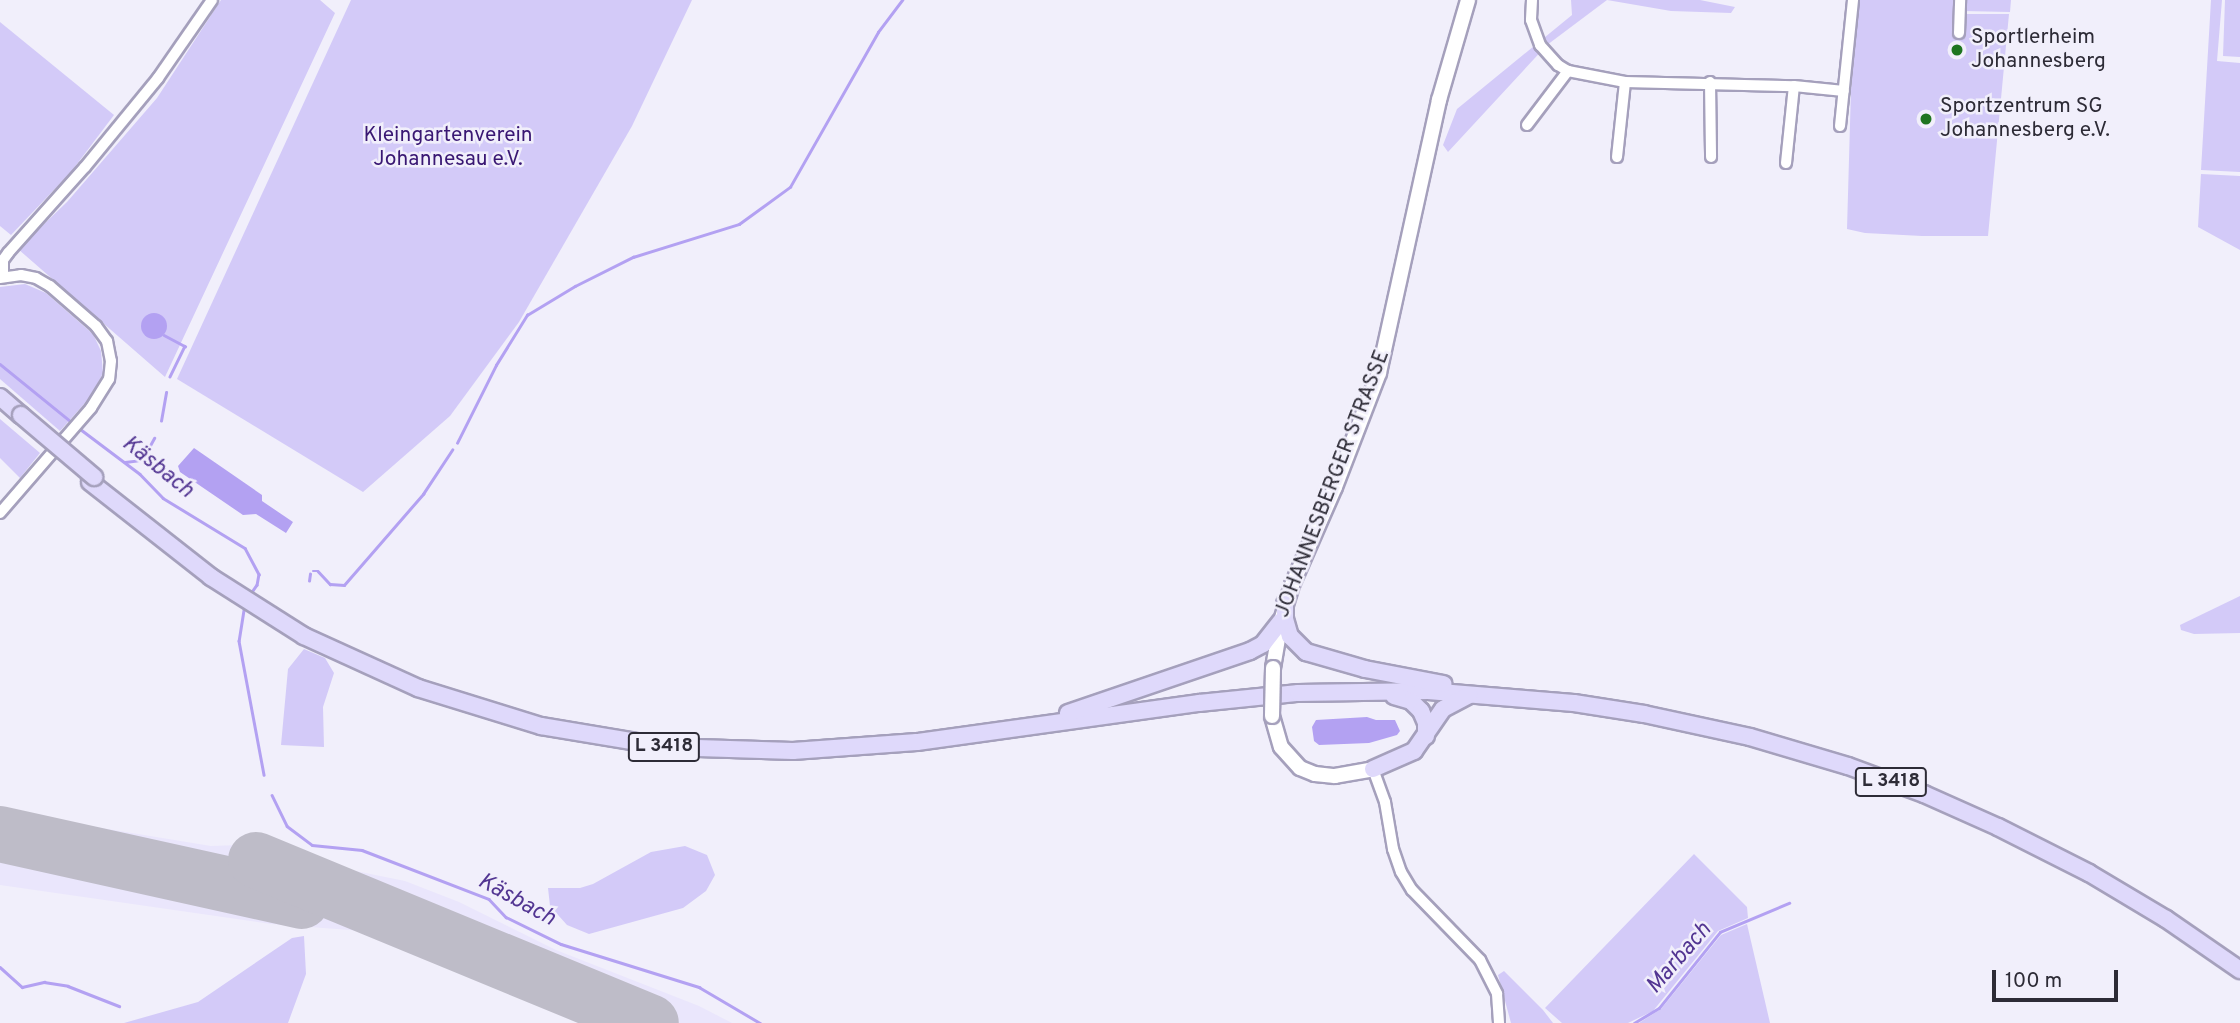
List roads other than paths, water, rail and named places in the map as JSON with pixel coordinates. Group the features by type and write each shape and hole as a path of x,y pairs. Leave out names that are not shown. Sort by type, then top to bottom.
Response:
{"main road":[{"name":"L 3418","path":"0,397 106,492 211,577 281,622 329,649 400,681 474,708 553,729 638,744 716,750 793,751 906,743 1250,697 1371,691 1473,693 1574,703 1689,723 1780,745 1888,780 1998,827 2066,860 2166,919 2240,970"},
{"name":"L 3418","path":"0,404 20,417"},
{"path":"1285,604 1285,619 1290,636 1306,652 1366,669 1505,695"},
{"path":"1013,728 1051,719 1250,651 1262,644 1281,621"},
{"path":"1371,691 1404,698 1416,705 1426,723 1424,741"},
{"path":"1373,769 1404,758 1424,741 1443,709 1473,693"}],"street":[{"path":"0,513 81,420 110,379 111,361 107,341 96,326 43,281 21,275 2,277 3,260 85,167 158,78 212,0"},
{"name":"JOHANNESBERGER STRASSE","path":"1373,769 1335,776 1315,774 1300,768 1281,747 1272,716 1273,668 1285,604 1335,487 1378,373 1439,100 1468,0"},
{"path":"1532,0 1531,20 1540,45 1548,56 1568,71 1625,82 1710,82 1843,91"},
{"path":"1840,126 1853,0"},
{"path":"1959,33 1960,0"},
{"path":"1527,125 1568,71"},
{"path":"1617,157 1625,82"},
{"path":"1710,82 1711,157"},
{"path":"1786,163 1794,86"},
{"path":"1373,769 1385,802 1401,872 1412,890 1480,960 1497,994 1499,1023"}],"waterway":[{"path":"457,443 496,365 527,315 575,286 633,257 739,224 790,187 878,32 902,0"},
{"path":"164,335 185,346 170,377"},
{"name":"Käsbach","path":"0,364 74,424"},
{"path":"161,421 166,392"},
{"name":"Käsbach","path":"79,428 140,474 163,498 245,548 259,574 257,585 250,595"},
{"path":"125,462 142,460 154,438"},
{"path":"313,571 318,571 330,584 344,585 423,494 452,450"},
{"path":"309,581 310,574"},
{"name":"Käsbach","path":"245,604 239,641 264,775"},
{"name":"Käsbach","path":"272,795 287,826 312,845 362,850 489,899 506,917 561,944 699,987 760,1023"},
{"name":"Marbach","path":"1634,1023 1659,1008 1720,932 1789,903"},
{"path":"0,967 22,987 44,982 68,986 119,1006"}],"place":[{"name":"Sportlerheim Johannesberg","path":"1957,50"},
{"name":"Sportzentrum SG Johannesberg e.V.","path":"1926,119"}],"park label":[{"name":"Kleingartenverein Johannesau e.V.","path":"448,148"}]}
